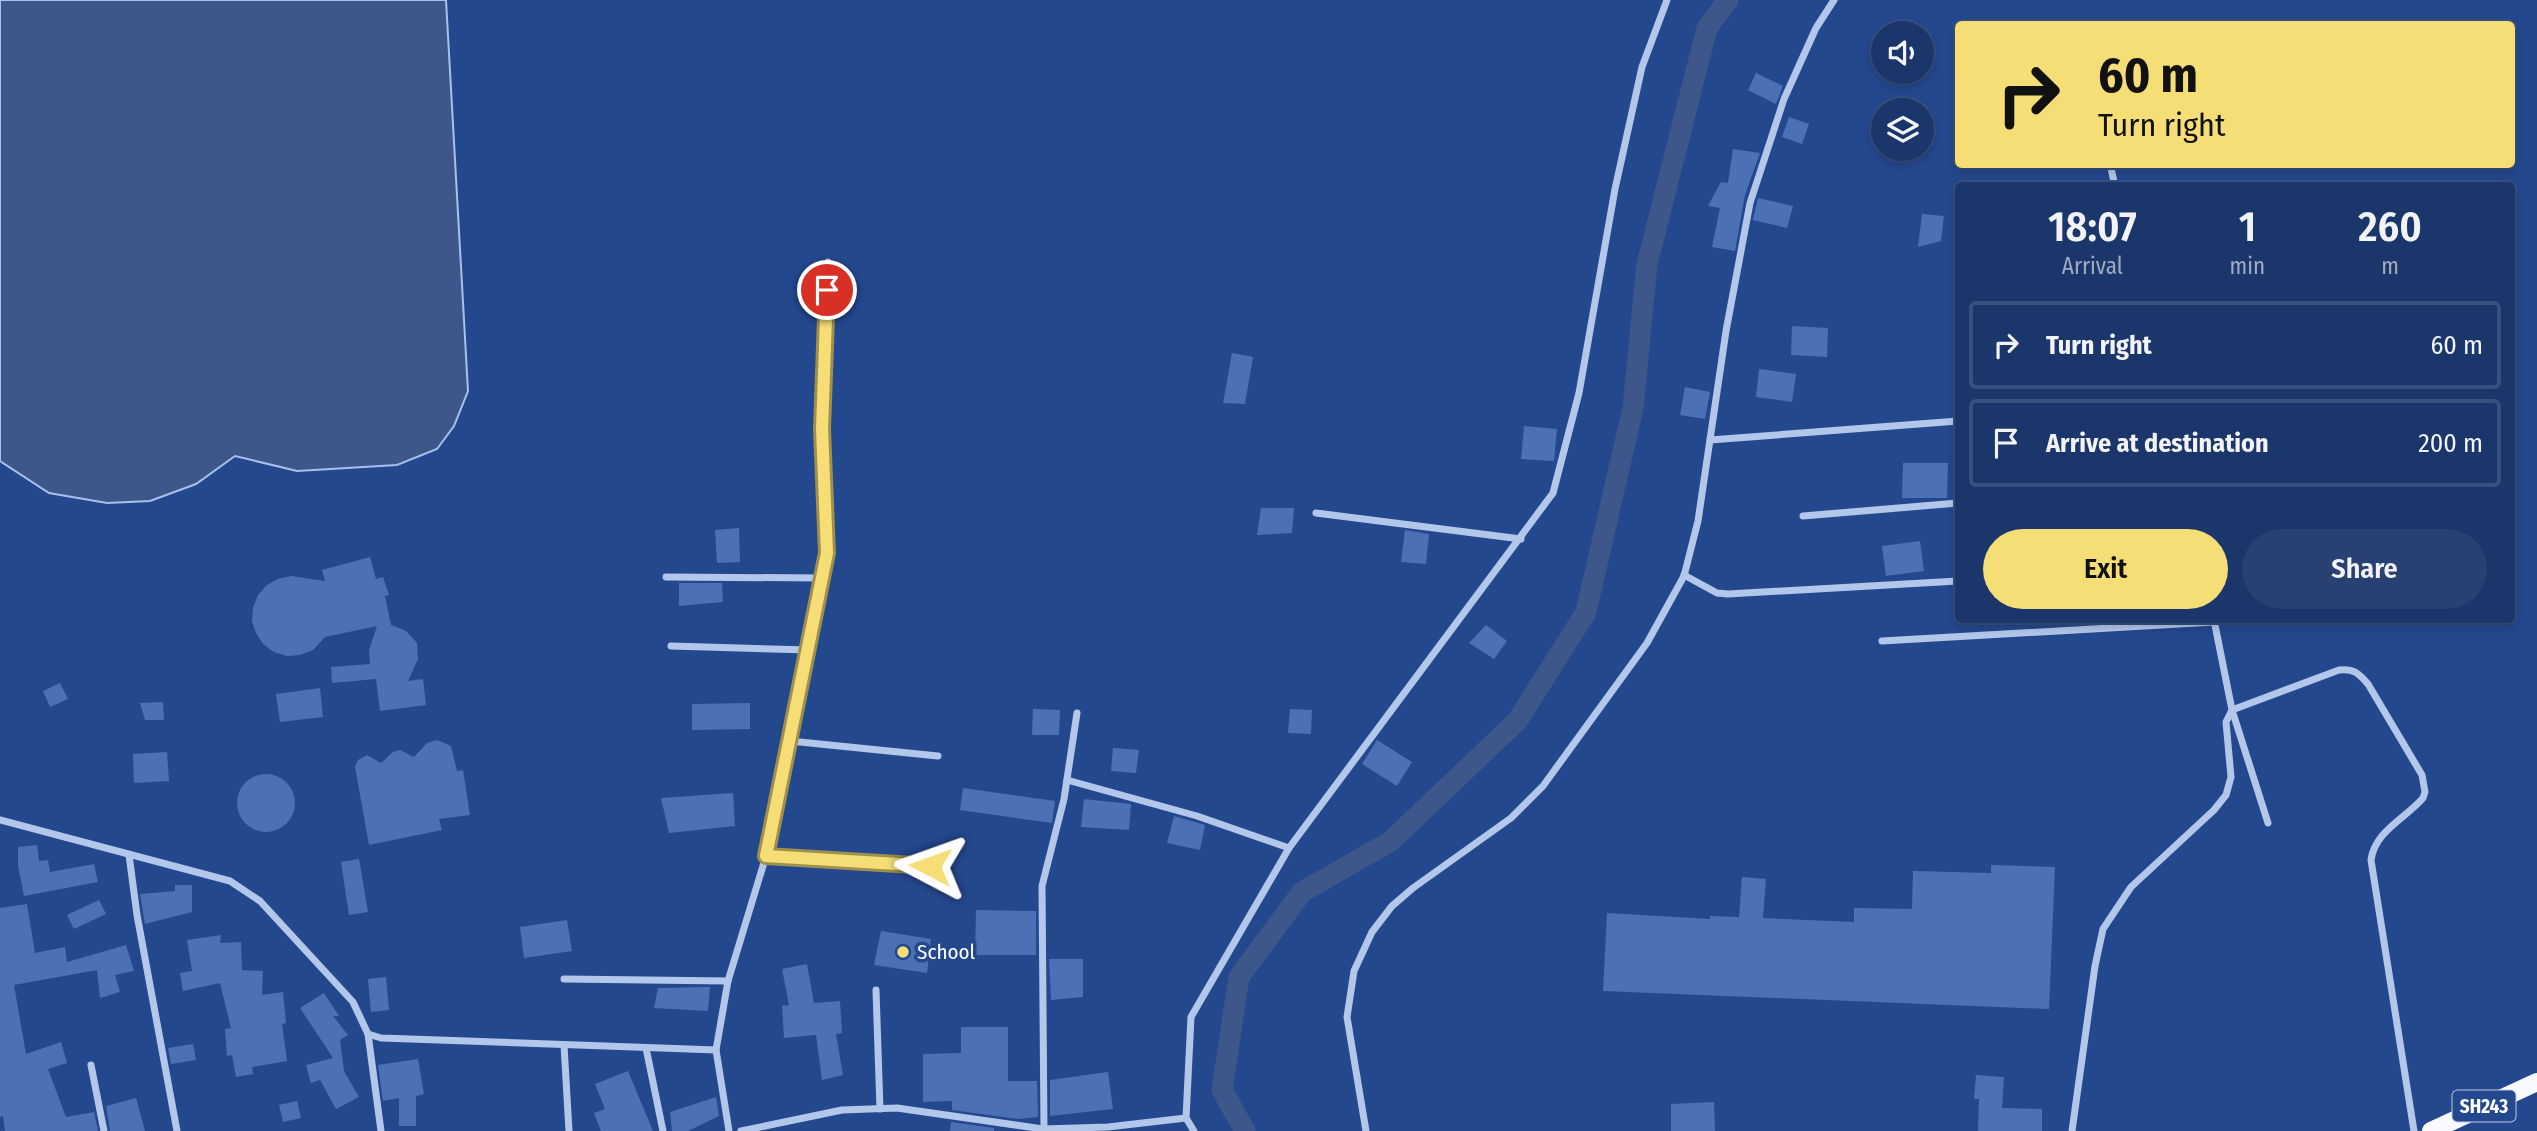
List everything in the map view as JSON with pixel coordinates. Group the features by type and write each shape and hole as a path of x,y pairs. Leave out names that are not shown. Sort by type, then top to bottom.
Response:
{"main road":[{"name":"SH243","path":"2431,1131 2537,1082"}],"street":[{"path":"1194,1131 1186,1118 1191,1017 1289,848 1553,493 1579,393 1615,189 1642,67 1667,0"},
{"path":"1366,1131 1348,1017 1354,971 1373,932 1392,906 1511,818 1543,786 1647,643 1684,575 1698,521 1750,203 1784,99 1816,28 1834,0"},
{"path":"729,1131 716,1050 728,981 766,856 827,553 822,429 828,262"},
{"path":"1710,440 1955,421"},
{"path":"1803,516 1955,503"},
{"path":"1315,513 1521,539"},
{"path":"1684,575 1717,593 1728,594 1955,581"},
{"path":"666,576 822,578"},
{"path":"1882,640 2179,623"},
{"path":"2214,623 2232,709 2268,823"},
{"path":"671,646 809,650"},
{"path":"2073,1131 2095,966 2103,929 2131,887 2214,810 2226,795 2231,777 2226,722 2232,709 2350,668 2368,684 2422,775 2425,792 2423,798 2379,838 2372,849 2371,860 2414,1131"},
{"path":"1044,1130 1042,886 1067,780 1077,713"},
{"path":"790,741 938,756"},
{"path":"1067,780 1198,816 1289,848"},
{"path":"0,820 230,881 260,901 353,1002 368,1034 381,1131"},
{"path":"129,855 137,915 177,1131"},
{"path":"766,856 930,866"},
{"path":"564,979 728,981"},
{"path":"876,990 880,1109"},
{"path":"368,1034 381,1038 716,1050"},
{"path":"564,1045 569,1131"},
{"path":"646,1048 663,1131"},
{"path":"91,1065 104,1131"},
{"path":"741,1131 842,1110 897,1108 1044,1130 1108,1127 1186,1118"}],"water":[{"path":"0,0 446,0 468,391 454,426 437,449 397,465 297,471 235,456 196,484 150,501 107,503 49,493 0,461"}],"building":[{"path":"1756,73 1783,86 1776,104 1748,90"},
{"path":"1789,117 1809,124 1802,144 1782,137"},
{"path":"1733,149 1760,153 1745,195 1735,251 1712,247 1720,208 1708,206 1721,182 1728,183"},
{"path":"1758,198 1793,206 1787,228 1753,220"},
{"path":"1922,214 1944,216 1941,241 1918,247"},
{"path":"1792,326 1828,328 1827,357 1791,355"},
{"path":"1232,353 1253,357 1245,404 1223,403"},
{"path":"1759,369 1796,374 1792,402 1756,397"},
{"path":"1685,387 1710,392 1705,419 1680,415"},
{"path":"1524,426 1557,429 1554,461 1521,459"},
{"path":"1903,463 1948,463 1947,498 1902,498"},
{"path":"1261,508 1294,508 1292,533 1257,535"},
{"path":"739,528 740,562 717,563 715,530"},
{"path":"1405,530 1429,534 1426,564 1401,562"},
{"path":"1920,541 1924,571 1886,576 1882,546"},
{"path":"370,557 376,579 383,577 389,595 385,596 391,625 406,631 417,643 418,659 408,681 423,679 426,705 380,711 376,679 332,683 331,667 370,664 369,650 377,626 325,637 313,650 287,656 274,652 263,644 256,633 252,621 253,608 258,595 267,585 291,576 325,581 322,570"},
{"path":"679,583 722,583 723,602 679,606"},
{"path":"1486,625 1507,641 1494,659 1469,643"},
{"path":"60,683 68,699 50,707 43,691"},
{"path":"320,688 323,717 280,722 276,694"},
{"path":"163,702 164,720 145,720 140,703"},
{"path":"750,703 750,729 692,730 692,704"},
{"path":"1033,709 1060,710 1059,735 1032,735"},
{"path":"1290,709 1312,710 1311,734 1288,733"},
{"path":"437,740 451,746 457,771 463,770 470,815 439,819 442,830 369,845 355,767 358,760 367,755 381,763 393,752 400,750 414,757 427,743"},
{"path":"1377,740 1412,762 1397,786 1362,764"},
{"path":"1113,748 1139,750 1136,773 1111,771"},
{"path":"167,752 169,781 134,783 133,754"},
{"path":"260,774 272,774 287,782 295,797 295,809 287,824 272,832 260,832 245,824 237,809 237,797 245,782"},
{"path":"963,788 1055,801 1052,823 960,810"},
{"path":"733,793 735,826 669,833 661,798"},
{"path":"1084,799 1131,804 1129,830 1081,827"},
{"path":"1174,816 1205,825 1200,850 1167,843"},
{"path":"37,845 39,861 48,860 50,872 94,864 98,882 24,896 18,866 18,847"},
{"path":"359,859 368,912 349,915 341,862"},
{"path":"1991,865 2055,867 2049,1009 1603,991 1607,913 1710,919 1710,916 1739,917 1742,877 1766,879 1763,918 1854,922 1854,908 1912,909 1913,871 1991,873"},
{"path":"175,885 192,885 192,912 145,924 140,894 175,891"},
{"path":"99,900 106,914 74,929 67,915"},
{"path":"27,904 35,953 65,947 67,962 126,945 134,971 115,975 120,992 100,998 97,970 14,985 26,1054 61,1042 67,1063 48,1069 66,1117 94,1112 98,1131 5,1131 3,1116 0,1117 0,908"},
{"path":"976,910 1036,911 1036,955 975,955"},
{"path":"567,920 572,951 524,958 520,927"},
{"name":"School","path":"881,931 931,939 927,973 874,965"},
{"path":"221,935 220,943 241,942 242,970 263,971 262,995 283,992 286,1023 282,1024 287,1061 252,1067 253,1074 236,1077 232,1055 227,1056 225,1029 231,1028 220,983 183,991 180,973 192,971 187,940"},
{"path":"1049,959 1083,959 1083,997 1051,1000"},
{"path":"807,964 814,1003 840,1001 842,1033 836,1034 843,1075 822,1080 816,1035 784,1038 782,1006 789,1005 782,969"},
{"path":"386,977 389,1010 371,1012 368,979"},
{"path":"710,987 708,1011 654,1008 658,988"},
{"path":"324,993 339,1016 333,1016 348,1035 340,1040 344,1071 359,1097 336,1109 320,1080 311,1083 306,1065 333,1058 300,1008"},
{"path":"961,1027 1008,1027 1008,1081 1037,1081 1038,1117 1018,1119 952,1110 952,1101 923,1102 923,1054 961,1053"},
{"path":"193,1044 196,1060 171,1064 168,1048"},
{"path":"418,1059 424,1094 416,1096 416,1126 399,1126 399,1098 383,1101 378,1065"},
{"path":"628,1071 653,1131 601,1131 594,1113 605,1109 595,1084"},
{"path":"1108,1072 1113,1109 1050,1116 1050,1080"},
{"path":"1976,1075 2004,1077 2002,1108 2042,1109 2042,1131 1978,1131 1979,1099 1974,1099"},
{"path":"716,1097 719,1116 688,1131 672,1131 670,1112"},
{"path":"136,1098 145,1131 110,1131 106,1106"},
{"path":"297,1101 301,1118 283,1122 279,1105"},
{"path":"1714,1102 1715,1131 1671,1131 1671,1104"},
{"path":"951,1122 994,1128 994,1131 950,1131"}],"waterway":[{"path":"1245,1131 1222,1090 1239,977 1302,892 1391,841 1518,720 1586,612 1633,408 1647,264 1707,28 1728,0"}],"place":[{"name":"School","path":"903,952"}],"route":[{"path":"827,290 822,429 827,553 766,856 930,866"}]}
